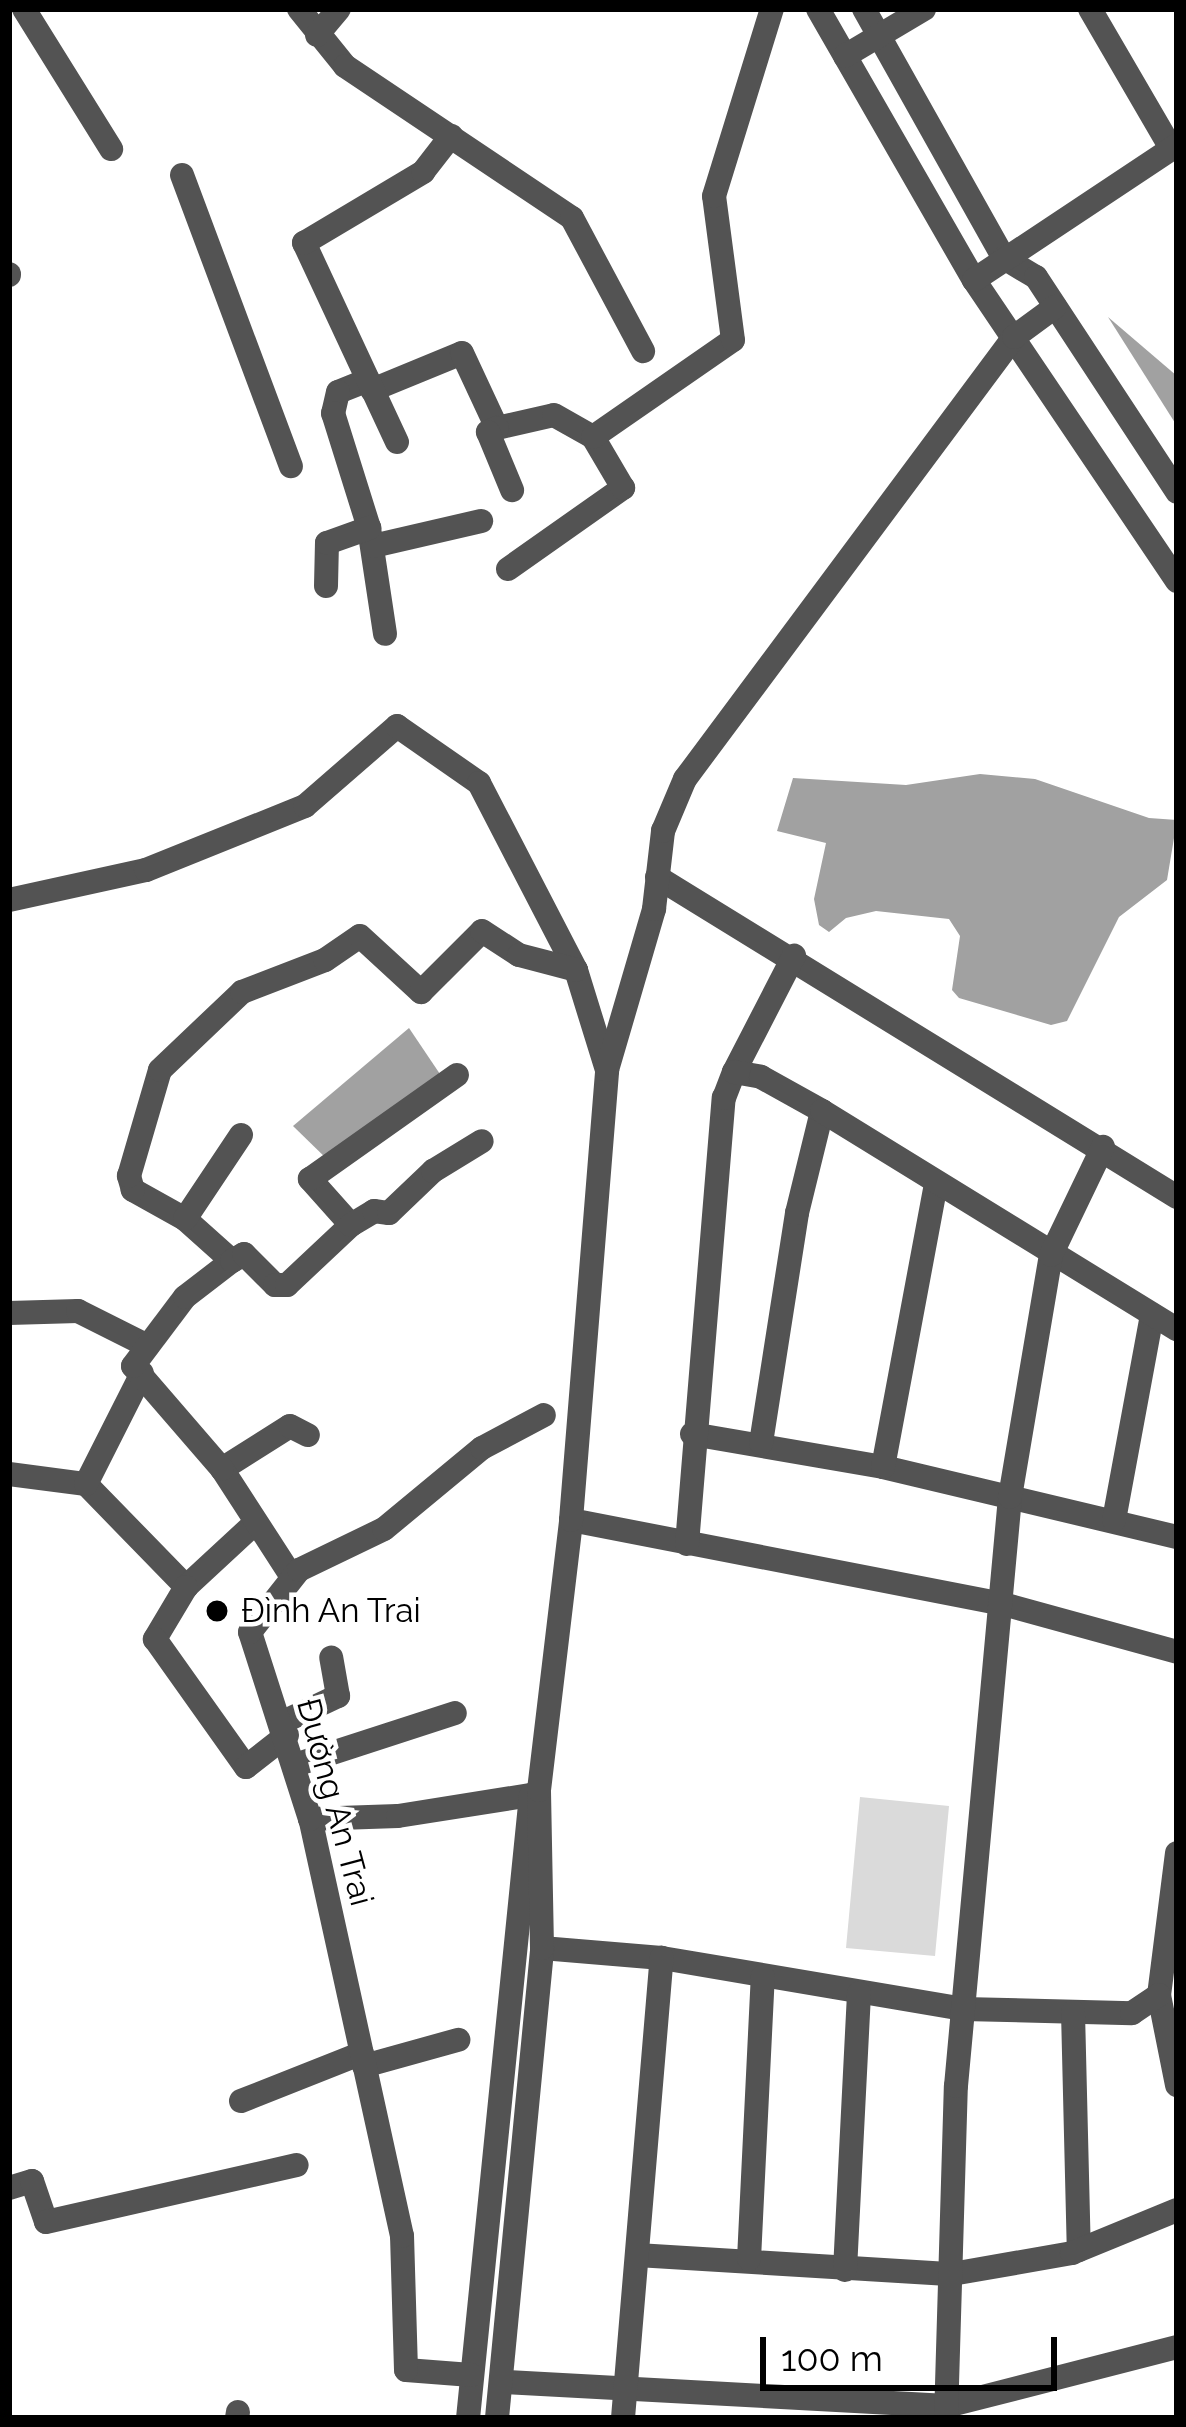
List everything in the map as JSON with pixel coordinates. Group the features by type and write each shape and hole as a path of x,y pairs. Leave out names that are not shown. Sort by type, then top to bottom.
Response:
{"street":[{"path":"24,9 110,148"},
{"path":"298,9 345,66 572,218 643,351"},
{"path":"317,35 339,9"},
{"path":"593,436 734,340 714,196 772,9"},
{"path":"818,9 974,280 1177,581"},
{"path":"864,9 1004,258 1036,277 1177,492"},
{"path":"845,56 924,9"},
{"path":"974,280 1174,147 1090,9"},
{"path":"397,442 304,243 422,172 451,136"},
{"path":"182,175 291,466"},
{"path":"497,2418 506,2382 542,1948 536,1821 571,1520 607,1070 657,877 663,831 685,778 1014,337 1055,307"},
{"path":"385,634 371,537 332,413 338,392 462,353 496,428"},
{"path":"508,569 623,488 593,436 554,415 488,432 512,490"},
{"path":"326,586 327,543 481,521"},
{"path":"9,900 146,870 305,806 397,726 479,783 576,970 607,1070"},
{"path":"657,877 794,956 1177,1198"},
{"path":"232,1261 185,1219 129,1185 156,1082 170,1056 259,982 325,960 363,936 421,992 482,931 519,956 576,970"},
{"path":"687,1544 692,1434 724,1098 794,956"},
{"path":"734,1072 761,1077 822,1111 1177,1329"},
{"path":"351,1225 310,1179 457,1075"},
{"path":"761,1443 797,1213 822,1111"},
{"path":"185,1219 241,1135"},
{"path":"482,1141 434,1171 389,1213 374,1211 351,1225 287,1285 274,1285 244,1254 232,1261 185,1297 133,1366 222,1468 292,1576 384,1528 482,1448 544,1415"},
{"path":"946,2412 963,2009 981,1757 1003,1604 1010,1497 1051,1255 1103,1147"},
{"path":"883,1467 936,1185"},
{"path":"9,1313 78,1311 148,1346"},
{"path":"1114,1520 1152,1314"},
{"path":"86,1484 142,1373"},
{"path":"222,1468 290,1426 308,1435"},
{"path":"692,1434 883,1467 1177,1537"},
{"path":"9,1474 86,1484 186,1587"},
{"path":"571,1520 1003,1604 1177,1652"},
{"path":"255,1523 186,1587 155,1639 245,1767 285,1729 338,1696 331,1658"},
{"name":"Đường An Trai","path":"292,1576 250,1632 285,1729 310,1820 402,2236 406,2370 471,2374"},
{"path":"295,1766 454,1713"},
{"path":"310,1820 398,1816 531,1795 468,2418"},
{"path":"1177,1853 1159,1995 1177,2085"},
{"path":"542,1948 662,1958 963,2009 1132,2013 1159,1995"},
{"path":"623,2418 622,2386 662,1958"},
{"path":"749,2259 763,1976"},
{"path":"845,2270 859,1993"},
{"path":"1073,2012 1079,2250"},
{"path":"241,2101 363,2060 458,2040"},
{"path":"20,2185 46,2222 296,2165"},
{"path":"637,2255 952,2274 1079,2250 1177,2210"},
{"path":"506,2382 622,2386 946,2412 1177,2347"}],"shaded area":[{"path":"1108,317 1177,376 1177,426"},
{"path":"980,774 1035,779 1149,818 1177,820 1167,880 1119,917 1067,1021 1051,1025 959,998 952,990 960,936 949,919 876,911 846,918 829,932 819,925 814,899 826,843 777,831 793,778 906,785"},
{"path":"409,1028 446,1083 332,1164 293,1126"},
{"path":"860,1797 949,1806 935,1956 846,1948"}],"place":[{"name":"Đình An Trai","path":"217,1611"}]}
